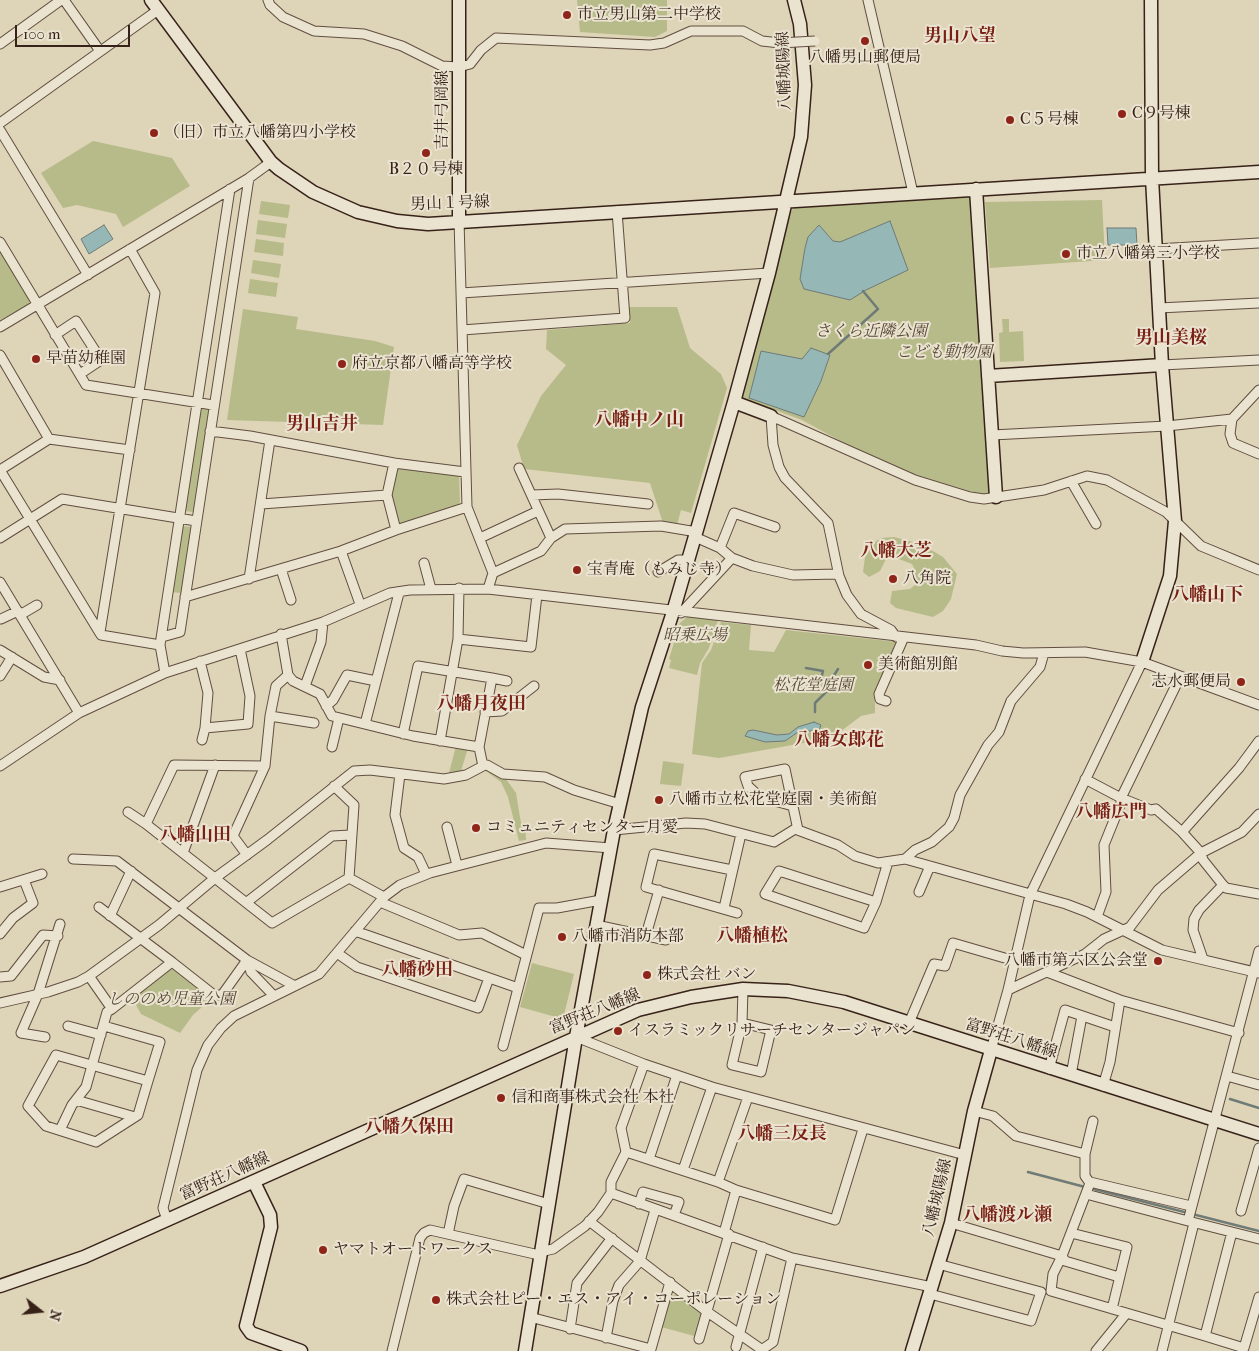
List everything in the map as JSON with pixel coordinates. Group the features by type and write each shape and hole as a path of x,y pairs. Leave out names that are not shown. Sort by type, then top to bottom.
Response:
{"street":[{"path":"0,44 62,0 100,51"},
{"path":"268,0 270,5 283,18 314,31 364,34 402,46 442,66 459,67 470,64 481,50 496,38 650,45 664,44 691,31 743,31 762,41 815,41"},
{"name":"吉井弓岡線","path":"459,0 459,220"},
{"name":"八幡城陽線","path":"525,1351 576,1037 614,830 642,707 677,612 688,560 769,273 801,137 805,85 800,24 794,0"},
{"path":"868,0 912,193"},
{"path":"990,1050 1008,990 1030,895 1142,662 1170,576 1175,521 1162,366 1152,178 1151,0"},
{"path":"0,123 100,51 155,5"},
{"name":"男山１号線","path":"155,5 272,162 313,192 358,212 397,221 428,224 459,220 1259,172"},
{"path":"0,130 88,275"},
{"path":"0,327 249,178 272,162"},
{"path":"130,450 49,439 0,470 60,565 94,626 102,635 161,641 180,632 230,291 249,178"},
{"path":"165,674 161,641 230,189"},
{"path":"976,189 996,498"},
{"path":"462,330 625,318 618,211"},
{"path":"459,220 467,507 493,573 488,589"},
{"path":"0,243 86,385 213,404"},
{"path":"1156,249 1259,243"},
{"path":"100,632 155,293 130,249"},
{"path":"461,293 769,273"},
{"path":"216,287 230,291"},
{"path":"1159,308 1259,303"},
{"path":"55,335 76,321 101,360 80,374"},
{"path":"0,355 49,439"},
{"path":"988,376 1259,360"},
{"path":"1259,390 1232,419 1230,434 1233,443 1259,454"},
{"path":"734,402 771,416 915,480 984,499 1044,490 1087,476 1107,480 1166,512 1189,532 1201,546 1259,570"},
{"path":"771,416 773,445 779,467 785,478 828,523 838,574 847,595 861,614 900,637"},
{"path":"992,435 1167,426 1232,419"},
{"path":"210,431 394,463 465,472"},
{"path":"249,579 270,440"},
{"path":"394,463 387,494 396,530"},
{"path":"519,468 551,538"},
{"path":"1071,481 1096,524"},
{"path":"261,504 387,494"},
{"path":"532,495 558,494 648,504"},
{"path":"0,538 62,499 196,521"},
{"path":"168,598 185,599 341,551 396,530 467,507"},
{"path":"480,538 538,512"},
{"path":"720,548 734,514 774,527"},
{"path":"493,573 541,550 551,538 565,529 661,526 696,534 720,548 732,558 753,566 793,575 838,574"},
{"path":"341,551 360,604"},
{"path":"677,612 732,558"},
{"path":"658,572 678,560 688,560"},
{"path":"424,563 431,589"},
{"path":"281,569 291,600"},
{"path":"0,582 79,713"},
{"path":"440,741 458,639 459,588"},
{"path":"0,766 79,713 165,674 281,634 324,622 360,604 390,593 431,589 488,589 976,645 1002,651 1085,652 1142,662 1259,705"},
{"path":"365,724 399,593"},
{"path":"458,639 531,647 537,595"},
{"path":"1,619 37,605"},
{"path":"305,686 321,642 324,622"},
{"path":"281,634 288,675 293,680 320,694 332,716 403,734 479,747"},
{"path":"886,701 880,699 879,694 900,637"},
{"path":"205,728 248,724 250,696 240,649"},
{"path":"0,650 44,677 60,680"},
{"path":"905,859 915,850 932,842 949,827 954,818 960,795 988,745 999,732 1011,701 1040,667 1044,653"},
{"path":"0,676 12,657"},
{"path":"200,661 208,692 202,740"},
{"path":"403,734 418,666 507,681"},
{"path":"246,855 233,836 265,766 270,716 276,686 288,675"},
{"path":"326,706 333,700 347,675 376,681"},
{"path":"1097,917 1106,892 1104,845 1121,803 1121,798 1180,677"},
{"path":"483,766 479,747 492,678"},
{"path":"485,712 502,711 534,686"},
{"path":"270,716 314,723"},
{"path":"332,747 339,718"},
{"path":"1182,832 1233,775 1259,741"},
{"path":"146,824 174,764 265,766"},
{"path":"0,1003 78,982 89,976 354,771 370,770 444,779 466,775 488,765 503,774 544,777 574,790 620,804"},
{"path":"182,853 215,766"},
{"path":"793,806 760,797 748,786 746,777 785,770 793,806 798,830"},
{"path":"400,774 395,815 404,848 418,857 426,874"},
{"path":"1085,779 1121,798 1151,810 1156,809 1182,832 1201,853 1203,860 1226,888 1259,894"},
{"path":"334,786 354,805 349,878"},
{"path":"128,812 272,923 349,878"},
{"path":"1008,990 1085,954 1104,938 1130,927 1158,890 1201,853 1242,832 1259,814"},
{"path":"614,830 645,828 677,822 705,824 774,842 795,828 838,845 855,856 878,863 905,859 1066,904 1097,917 1162,950 1256,972"},
{"path":"446,827 457,865"},
{"path":"724,908 741,834"},
{"path":"247,902 332,836 352,835"},
{"path":"167,1220 163,1208 197,1070 208,1046 220,1028 234,1016 319,974 382,899 400,885 426,874 457,865 546,843 611,848"},
{"path":"732,870 654,854 646,887 737,913"},
{"path":"73,859 117,861 247,960 295,986"},
{"path":"876,902 779,871 764,894 864,928 876,902 888,862"},
{"path":"919,892 930,866"},
{"path":"110,916 131,872"},
{"path":"0,887 42,874"},
{"path":"349,878 382,899 459,935 482,933 526,956"},
{"path":"0,934 14,918 33,903 24,880"},
{"path":"1203,959 1193,930 1194,919 1199,910 1223,885"},
{"path":"646,936 658,890"},
{"path":"503,1046 539,908 557,908 601,900"},
{"path":"99,908 214,995 222,995 247,960"},
{"path":"45,1037 21,1033 38,994 58,936 60,924"},
{"path":"596,925 666,940"},
{"path":"355,931 518,988"},
{"path":"0,977 11,976 43,935 58,936"},
{"path":"909,1023 934,964 945,966 953,943 1015,961"},
{"path":"1162,1351 1190,1215 1214,1120 1256,972 1259,951"},
{"path":"336,953 357,968 478,1008 489,978"},
{"path":"247,960 251,972 274,996"},
{"path":"60,1130 76,1100 86,1087 108,1012 172,962"},
{"path":"1047,972 1120,1000 1238,1033"},
{"path":"89,976 112,1009"},
{"path":"742,1023 771,1030 761,1072 732,1065 742,1023 743,989"},
{"name":"富野荘八幡線","path":"0,1286 84,1257 638,1010 691,997 743,989 788,991 820,996 1259,1134"},
{"path":"1103,1086 1110,1062 1114,1027 1120,1000"},
{"path":"1049,1068 1065,1010 1114,1027"},
{"path":"1071,1075 1082,1016"},
{"path":"68,1026 101,1035"},
{"path":"104,1026 160,1042 138,1115 96,1142 46,1126 28,1106 56,1055 148,1081"},
{"path":"576,1037 644,1064 712,1087 965,1155"},
{"name":"八幡城陽線","path":"914,1350 951,1223 974,1111 990,1050"},
{"path":"392,1351 420,1238 430,1230 540,1254 553,1249 589,1221 611,1193 611,1182 626,1152 621,1128 644,1064"},
{"path":"649,1159 677,1075"},
{"path":"1227,1076 1259,1085"},
{"path":"683,1170 712,1087"},
{"path":"718,1182 748,1097"},
{"path":"76,1100 135,1117"},
{"path":"974,1111 993,1116 1016,1136 1085,1154"},
{"path":"1093,1121 1085,1154 1085,1176 1088,1187 1062,1256 1053,1274 1051,1291 1248,1350 1259,1297"},
{"path":"626,1152 718,1182 736,1190 835,1220 863,1129"},
{"path":"1242,1211 1259,1148"},
{"path":"448,1234 454,1206 464,1179 549,1204"},
{"path":"254,1182 270,1215 270,1227 246,1326 251,1333 302,1351"},
{"path":"1088,1187 1190,1215"},
{"path":"1088,1187 1190,1215 1232,1232 1259,1239"},
{"path":"699,1339 736,1190"},
{"path":"638,1204 643,1192 679,1202 674,1216"},
{"path":"611,1193 792,1258 931,1290 1031,1321 1041,1292 938,1264"},
{"path":"606,1338 613,1301 619,1285 640,1261 655,1210"},
{"path":"589,1221 706,1311 761,1350 773,1342 792,1258"},
{"path":"951,1223 1062,1256 1065,1261 1119,1277"},
{"path":"1205,1336 1232,1232"},
{"path":"1070,1233 1127,1247 1112,1309"},
{"path":"570,1328 577,1283 612,1238"},
{"path":"736,1347 763,1247"},
{"path":"530,1317 651,1349 670,1282"},
{"path":"1096,1351 1126,1314"}],"green space":[{"path":"577,0 667,0 667,31 655,37 580,32"},
{"path":"93,141 172,158 190,186 123,227 116,214 77,205 63,208 41,173"},
{"name":"さくら近隣公園","path":"966,195 972,200 992,491 986,496 884,465 802,420 739,397 790,212 796,206"},
{"path":"1102,200 1105,260 990,268 985,202"},
{"path":"261,201 290,205 288,218 259,214"},
{"path":"258,220 287,224 285,238 256,234"},
{"path":"256,239 284,243 283,256 254,252"},
{"path":"0,248 30,300 29,304 0,320"},
{"path":"253,260 281,264 279,278 251,273"},
{"path":"250,279 278,283 276,297 248,293"},
{"path":"628,307 677,307 690,348 721,374 727,388 691,513 681,510 677,525 663,523 650,483 524,469 517,445 541,396 566,365 546,349 547,330 630,323"},
{"path":"243,309 298,317 296,329 375,341 394,347 383,425 227,420"},
{"path":"1002,319 1009,319 1009,332 1023,331 1024,361 1000,362 999,333 1003,332"},
{"path":"206,408 209,410 194,512 184,511 200,409"},
{"path":"393,467 457,475 459,477 460,502 457,507 403,524 398,522 388,495"},
{"path":"182,526 191,527 181,593 172,592"},
{"path":"894,537 921,544 943,557 957,574 951,599 943,611 933,617 896,608 890,603 892,591 910,589 915,585 915,570 912,564 888,555 880,571 869,577 863,572 865,557 876,541 882,538"},
{"name":"昭乗広場","path":"687,617 718,620 709,648 700,663 697,675 669,668 671,660 669,659 680,623"},
{"name":"松花堂庭園","path":"721,622 751,625 749,650 774,652 786,630 898,642 875,696 875,713 861,716 840,732 815,741 719,758 692,754 702,663 711,650"},
{"path":"456,746 468,748 461,771 449,773"},
{"path":"663,761 684,764 681,786 660,784"},
{"path":"486,768 506,779 516,793 521,823 525,823 526,840 519,841 508,797 501,782 483,769"},
{"path":"532,963 574,974 563,1019 520,1007"},
{"name":"しののめ児童公園","path":"169,968 211,999 193,1015 180,1033 141,1014 132,998"},
{"path":"678,1294 704,1313 698,1337 661,1327 671,1296"}],"water":[{"path":"890,221 908,270 866,290 850,300 804,289 800,279 805,248 808,237 819,225 833,241 840,242"},
{"path":"104,225 113,239 89,254 81,239"},
{"path":"1107,228 1136,228 1137,245 1108,245"},
{"path":"811,348 830,355 821,381 804,417 749,398 761,351 802,359"},
{"path":"814,722 821,725 819,730 798,732 785,741 765,742 745,736 748,731 753,730 777,735 789,734 798,727"}],"waterway":[{"path":"828,354 878,309 863,291"},
{"path":"806,668 823,671 821,679 826,680 829,685 828,690 815,703 815,712"},
{"path":"836,687 833,677 838,669"},
{"path":"1230,1099 1259,1108"},
{"path":"1028,1172 1085,1187"},
{"path":"1090,1188 1259,1231"}],"place":[{"name":"市立男山第二中学校","path":"567,15"},
{"name":"八幡男山郵便局","path":"865,41"},
{"name":"C９号棟","path":"1122,114"},
{"name":"C５号棟","path":"1010,120"},
{"name":"（旧）市立八幡第四小学校","path":"154,133"},
{"name":"B２０号棟","path":"426,153"},
{"name":"市立八幡第三小学校","path":"1066,254"},
{"name":"早苗幼稚園","path":"36,359"},
{"name":"府立京都八幡高等学校","path":"342,364"},
{"name":"宝青庵（もみじ寺）","path":"577,570"},
{"name":"八角院","path":"893,579"},
{"name":"美術館別館","path":"868,665"},
{"name":"志水郵便局","path":"1241,682"},
{"name":"八幡市立松花堂庭園・美術館","path":"659,800"},
{"name":"コミュニティセンター月愛","path":"476,828"},
{"name":"八幡市消防本部","path":"562,937"},
{"name":"八幡市第六区公会堂","path":"1158,961"},
{"name":"株式会社 バン","path":"647,975"},
{"name":"イスラミックリサーチセンタージャパン","path":"618,1031"},
{"name":"信和商事株式会社 本社","path":"501,1098"},
{"name":"ヤマトオートワークス","path":"323,1250"},
{"name":"株式会社ピー・エス・アイ・コーポレーション","path":"436,1300"}],"district":[{"name":"男山八望","path":"960,37"},
{"name":"男山美桜","path":"1171,339"},
{"name":"八幡中ノ山","path":"639,421"},
{"name":"男山吉井","path":"322,425"},
{"name":"八幡大芝","path":"896,552"},
{"name":"八幡山下","path":"1207,596"},
{"name":"八幡月夜田","path":"481,705"},
{"name":"八幡女郎花","path":"839,741"},
{"name":"八幡広門","path":"1111,813"},
{"name":"八幡山田","path":"195,836"},
{"name":"八幡植松","path":"752,937"},
{"name":"八幡砂田","path":"417,971"},
{"name":"八幡久保田","path":"409,1128"},
{"name":"八幡三反長","path":"782,1135"},
{"name":"八幡渡ル瀬","path":"1007,1216"}],"park label":[{"name":"こども動物園","path":"944,353"}]}
